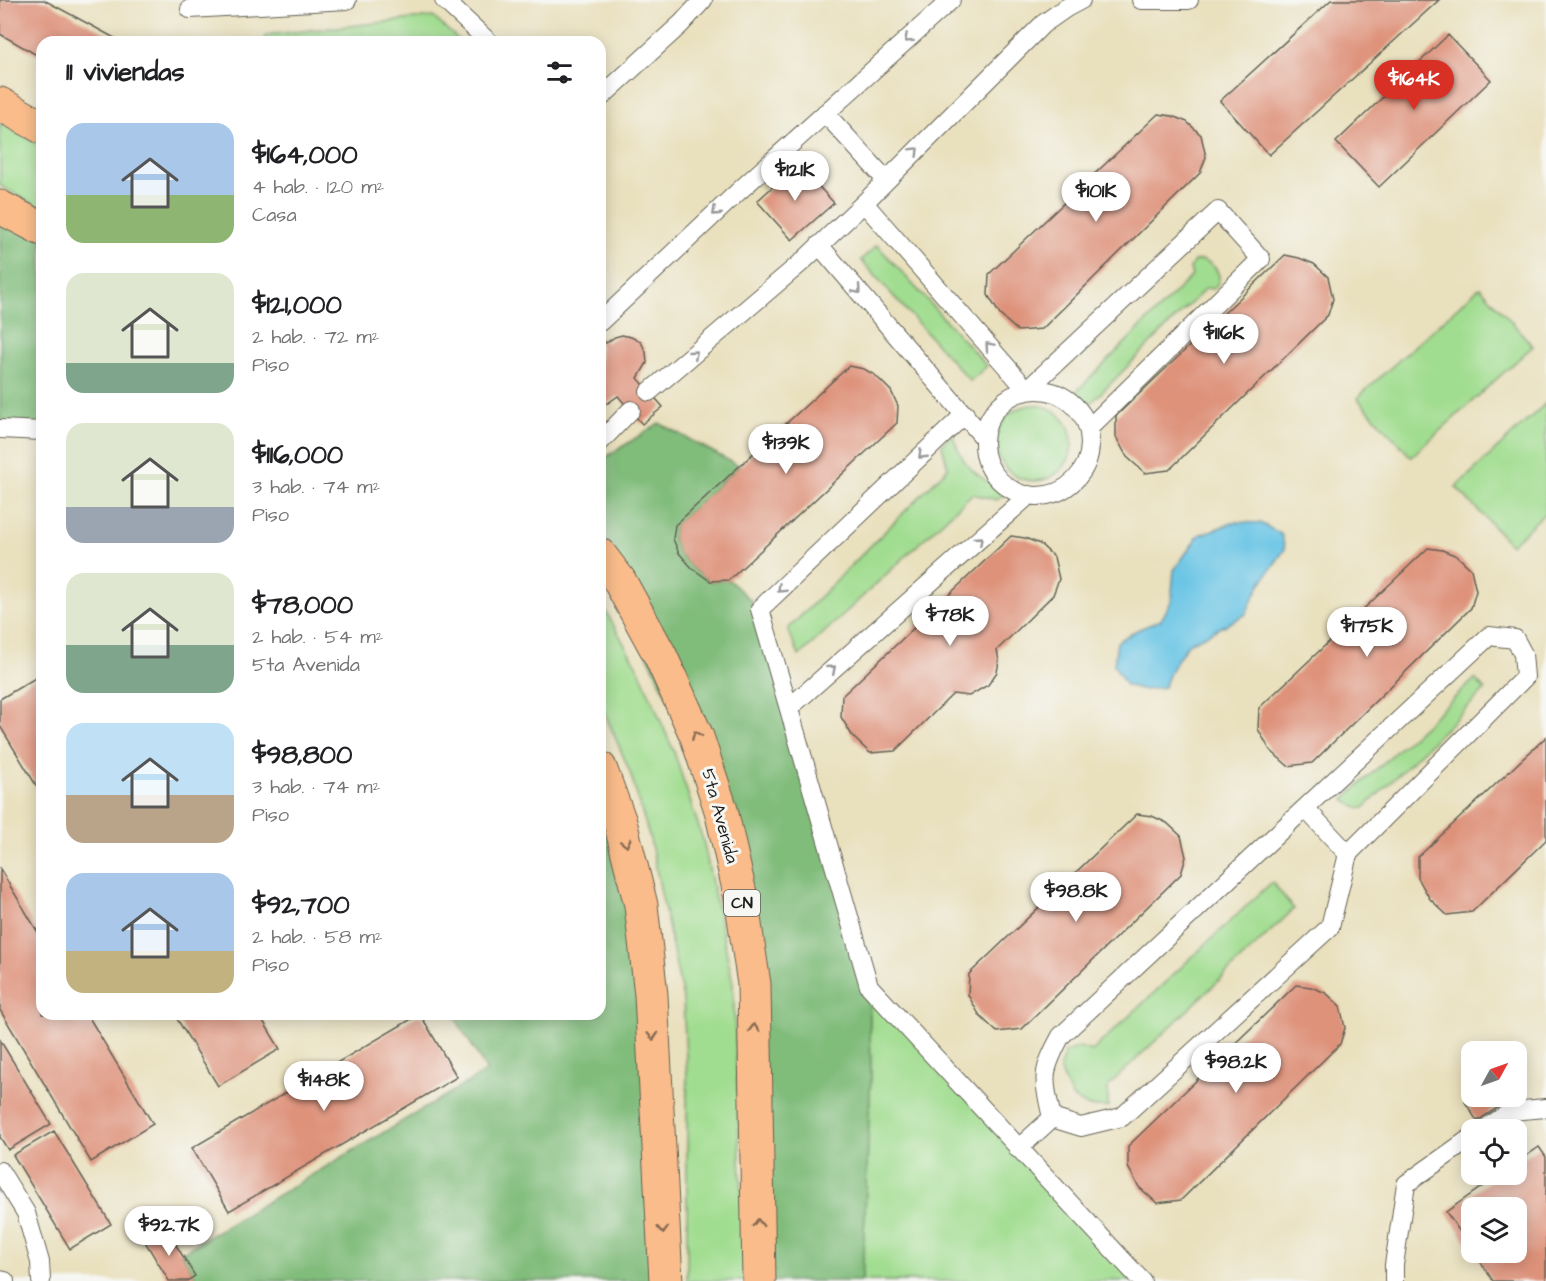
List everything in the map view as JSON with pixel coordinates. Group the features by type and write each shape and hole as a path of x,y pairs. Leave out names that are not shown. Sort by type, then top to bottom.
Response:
{"highway":[{"path":"0,104 36,124"},
{"path":"0,207 36,226"},
{"name":"5ta Avenida","path":"606,563 619,580 661,657 697,737 722,810 739,886 754,984 759,1281"},
{"path":"606,784 620,822 641,905 651,995 666,1281"}],"lane":[{"path":"190,9 347,0"},
{"path":"444,0 483,36"},
{"path":"606,93 681,24 703,0"},
{"path":"606,316 825,113 951,0"},
{"path":"650,392 864,203 1043,24 1081,0"},
{"path":"1141,0 1189,0"},
{"path":"825,113 886,180"},
{"path":"864,203 1027,390"},
{"path":"1027,390 1218,211 1261,259 1088,429"},
{"path":"819,245 984,438"},
{"path":"1027,390 1055,393 1068,400 1078,410 1088,429 1090,438 1088,455 1082,470 1071,483 1059,491 1044,496 1029,495 1000,482 985,454 984,438 988,421 998,407 1011,396 1027,390"},
{"path":"606,436 631,410"},
{"path":"964,414 760,609 869,986 1142,1281"},
{"path":"0,429 36,431"},
{"path":"789,708 1029,495"},
{"path":"1489,636 1515,639 1523,654 1525,677 1348,854 1330,927 1122,1117 1081,1127 1052,1118 1044,1081 1048,1059 1061,1036 1489,636"},
{"path":"1305,808 1348,854"},
{"path":"1500,1119 1512,1111 1546,1108"},
{"path":"1018,1149 1052,1118"},
{"path":"1394,1281 1394,1265 1406,1184 1461,1145"},
{"path":"0,1171 26,1213 40,1262 41,1281"},
{"path":"0,1280 4,1281"}],"green space":[{"path":"433,17 454,36 266,36"},
{"path":"0,123 36,143 36,205 0,186"},
{"path":"0,207 36,226 36,431 0,429"},
{"path":"877,245 987,366 970,381 861,260"},
{"path":"1203,260 1218,272 1219,280 1214,289 1206,288 1090,404 1076,392 1192,276 1190,268 1194,261"},
{"path":"1480,287 1533,346 1411,457 1357,398"},
{"path":"1546,403 1546,512 1511,545 1456,487"},
{"path":"1034,405 1049,408 1061,416 1069,428 1072,443 1069,458 1061,470 1049,478 1034,481 1019,478 1007,470 999,458 996,443 999,428 1007,416 1019,408"},
{"path":"659,423 739,466 675,525 673,539 679,553 692,568 710,581 729,580 760,609 869,986 871,1072 862,1281 759,1281 754,984 721,810 606,568 606,457"},
{"path":"952,433 961,455 972,470 986,481 1007,492 997,500 972,494 799,656 788,629 948,468 942,445"},
{"path":"606,612 640,672 674,752 703,840 733,983 745,1281 687,1281 687,1078 683,999 650,839 630,772 606,716"},
{"path":"1475,679 1485,690 1364,808 1355,807 1344,799"},
{"path":"606,784 620,822 666,1281 194,1281 195,1276 181,1253 487,1071 457,1020 606,1020"},
{"path":"1272,882 1294,909 1108,1086 1108,1107 1089,1107 1073,1098 1060,1067 1065,1052 1080,1047 1092,1051"},
{"path":"869,986 1142,1281 862,1281 871,1072"}],"water":[{"path":"1235,522 1260,523 1281,534 1285,549 1261,583 1245,615 1188,644 1173,666 1164,687 1144,690 1126,685 1114,665 1117,642 1161,620 1171,602 1174,570 1199,535"}],"building":[{"path":"0,0 44,0 111,36 36,36 36,55 0,34"},
{"path":"1331,0 1439,0 1269,155 1220,101"},
{"path":"1448,35 1491,80 1379,187 1336,142"},
{"path":"1158,114 1187,122 1201,135 1206,157 1200,173 1042,329 1018,331 1000,315 988,295 989,274"},
{"path":"798,164 834,203 792,240 757,201"},
{"path":"1285,255 1314,264 1328,277 1333,299 1328,315 1169,470 1145,473 1127,457 1116,437 1116,416"},
{"path":"622,335 631,337 641,342 646,352 647,363 638,378 663,407 642,424 618,396 606,403 606,343"},
{"path":"849,366 864,369 875,375 891,391 898,406 897,423 729,580 710,581 692,568 679,553 673,539 675,525"},
{"path":"1011,536 1040,544 1054,557 1059,579 1053,595 997,650 999,661 997,672 988,685 969,696 953,694 895,751 870,753 853,737 841,717 842,696"},
{"path":"1428,548 1457,556 1471,569 1476,591 1471,608 1312,763 1288,766 1270,750 1258,729 1259,708"},
{"path":"36,678 36,785 0,726 0,699"},
{"path":"1546,737 1546,840 1472,912 1447,915 1430,899 1418,878 1418,857"},
{"path":"1137,814 1152,816 1167,823 1181,836 1186,857 1181,874 1022,1029 997,1032 980,1016 968,995 969,974"},
{"path":"0,869 36,929 36,1020 91,1020 153,1124 91,1162 0,1010"},
{"path":"1296,985 1311,987 1326,993 1340,1006 1345,1028 1340,1044 1181,1200 1157,1203 1139,1187 1128,1167 1128,1146"},
{"path":"178,1020 263,1020 280,1049 218,1086"},
{"path":"410,1020 424,1020 457,1077 229,1211 192,1148"},
{"path":"0,1040 51,1124 8,1150 0,1137"},
{"path":"1468,1107 1498,1107 1480,1119 1476,1119"},
{"path":"54,1131 111,1224 70,1249 13,1155"},
{"path":"1539,1147 1546,1157 1546,1281 1493,1281 1481,1263 1527,1263 1527,1197 1467,1197 1484,1185 1527,1185 1527,1155"},
{"path":"1461,1201 1461,1233 1446,1212"},
{"path":"165,1227 195,1276 187,1281 169,1281 144,1240"}]}
